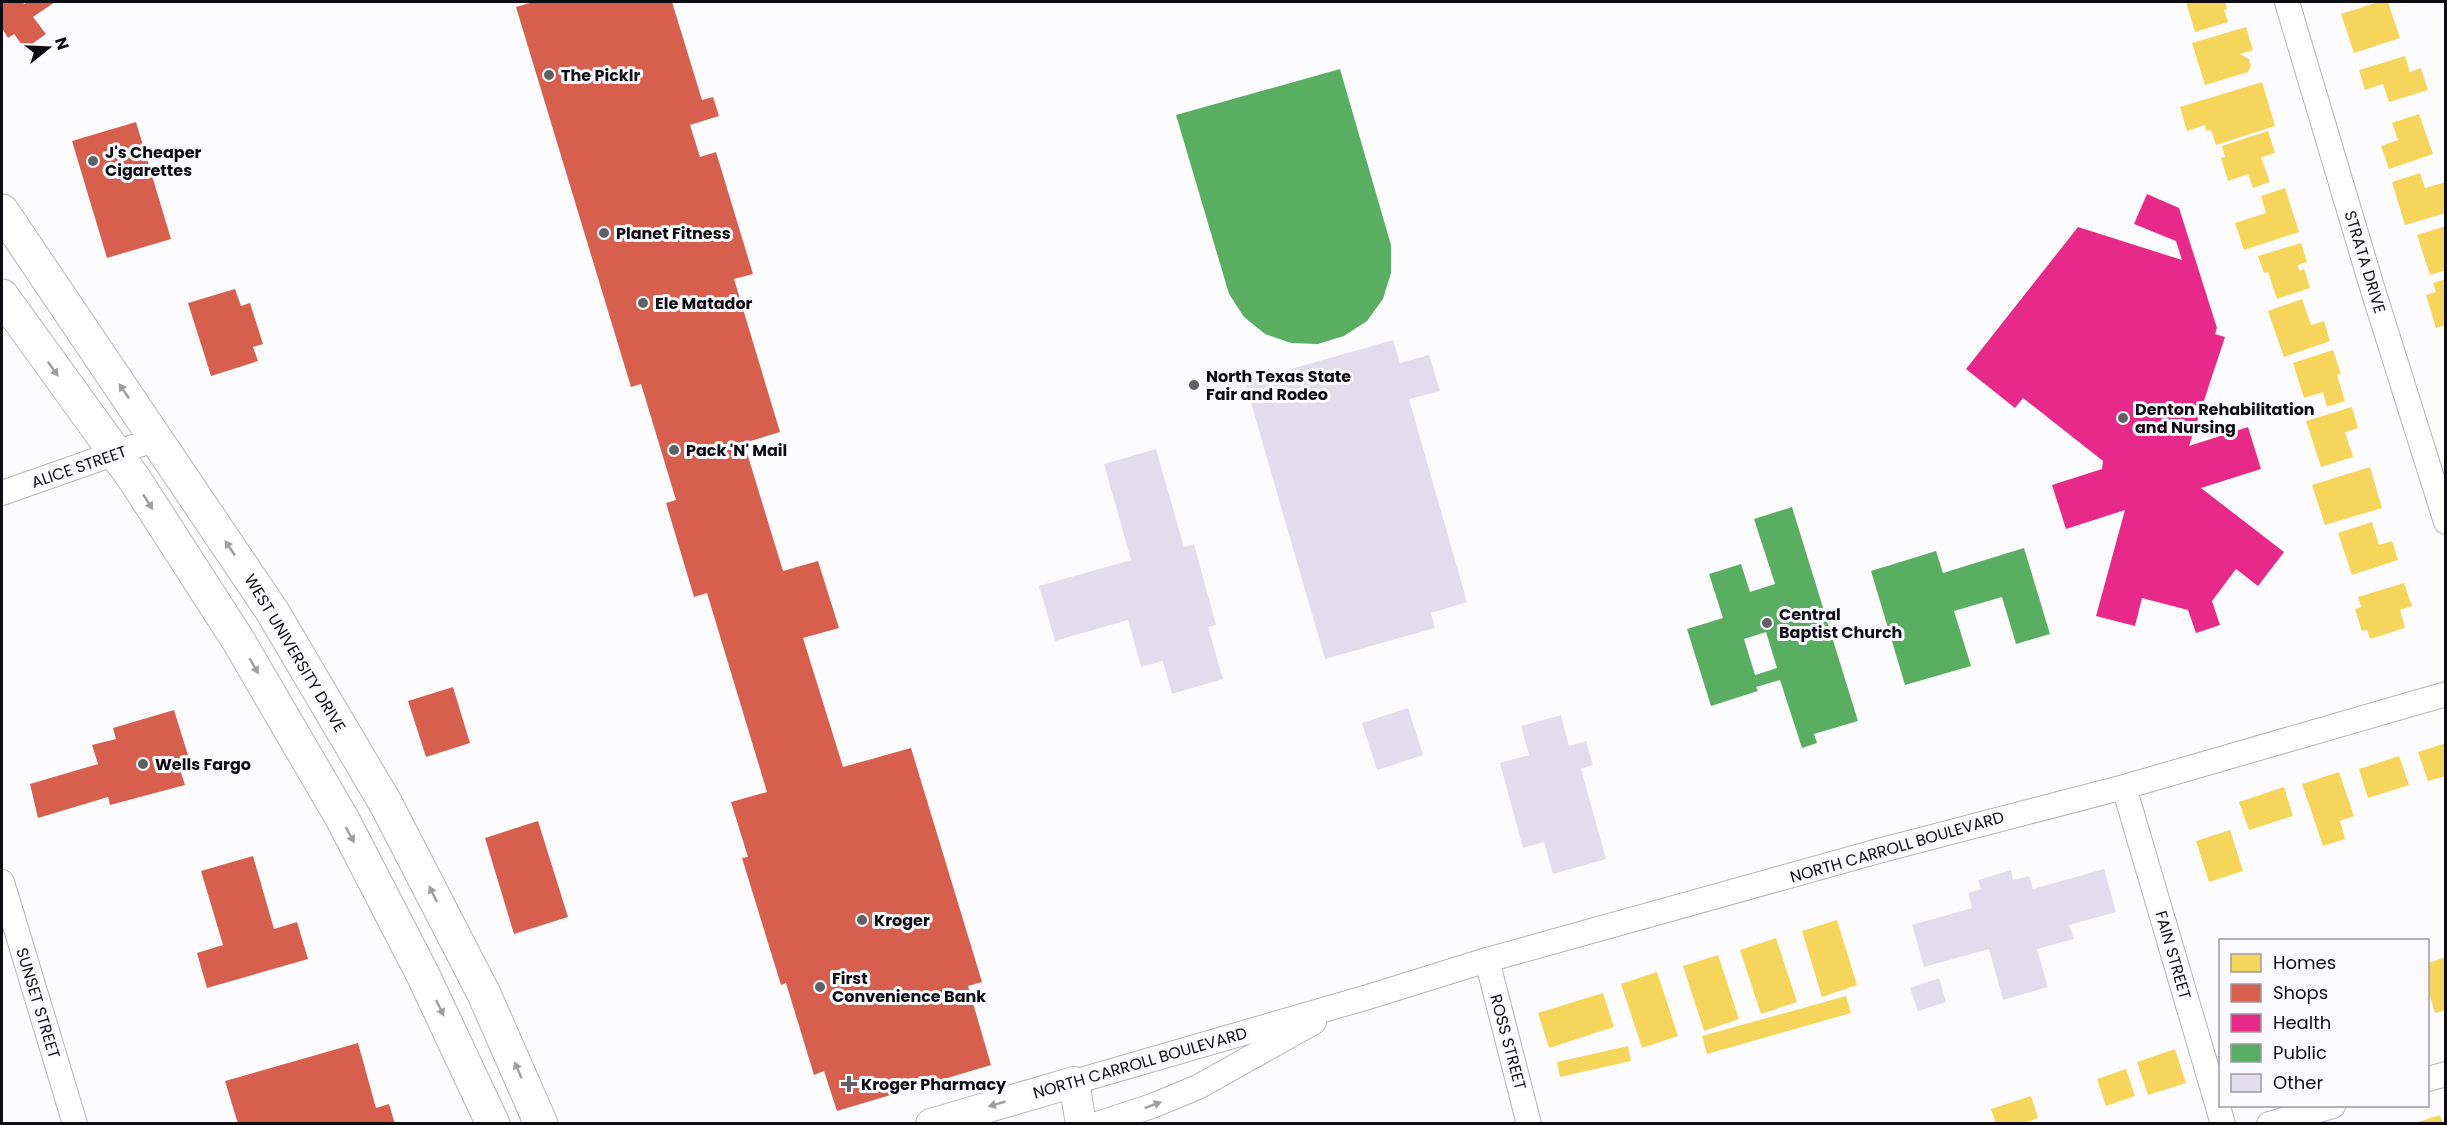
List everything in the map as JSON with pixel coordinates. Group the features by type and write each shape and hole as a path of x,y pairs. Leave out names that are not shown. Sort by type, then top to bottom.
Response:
{"main road":[{"name":"WEST UNIVERSITY DRIVE","path":"2,211 272,611 386,804 484,994 541,1124"},
{"path":"2,296 135,480 238,640 325,789 423,975 493,1124"}],"street":[{"name":"STRATA DRIVE","path":"2287,2 2445,522"},
{"name":"ALICE STREET","path":"2,493 156,440"},
{"name":"NORTH CARROLL BOULEVARD","path":"931,1124 1487,960 1882,850 2124,787 2445,694"},
{"name":"FAIN STREET","path":"2124,787 2223,1124"},
{"name":"SUNSET STREET","path":"2,882 75,1124"},
{"name":"ROSS STREET","path":"1487,960 1529,1124"},
{"name":"NORTH CARROLL BOULEVARD","path":"1097,1124 1198,1088 1350,1002"},
{"path":"2429,1078 2445,1074"},
{"path":"1074,1082 1081,1124"},
{"path":"2269,1124 2329,1107"}],"building: Homes":[{"path":"2186,2 2225,2 2227,9 2224,10 2228,22 2195,32"},
{"path":"2379,2 2388,2 2400,38 2354,53 2341,14"},
{"path":"2246,27 2253,50 2240,54 2249,59 2251,66 2248,72 2205,85 2192,43"},
{"path":"2405,56 2410,72 2421,68 2428,90 2389,102 2383,84 2365,90 2359,70"},
{"path":"2262,82 2275,126 2216,145 2211,130 2206,131 2205,125 2187,131 2180,107"},
{"path":"2419,114 2433,154 2389,169 2381,146 2398,140 2392,123"},
{"path":"2268,131 2275,153 2261,157 2270,182 2253,188 2248,174 2228,181 2221,158 2225,157 2222,146"},
{"path":"2420,173 2425,188 2446,182 2446,213 2405,225 2392,182"},
{"path":"2285,188 2299,232 2244,250 2235,223 2266,213 2261,196"},
{"path":"2446,226 2446,270 2430,275 2417,235"},
{"path":"2301,243 2307,262 2298,265 2299,271 2304,269 2310,288 2277,299 2268,272 2264,273 2258,256"},
{"path":"2446,279 2446,325 2436,328 2426,295 2436,292 2433,283"},
{"path":"2302,299 2311,325 2324,321 2330,341 2284,357 2268,311"},
{"path":"2333,350 2341,374 2337,375 2345,401 2327,407 2323,392 2304,398 2293,363"},
{"path":"2352,407 2358,428 2345,432 2353,457 2321,467 2306,421"},
{"path":"2370,467 2382,508 2325,525 2312,485"},
{"path":"2372,522 2379,545 2392,541 2398,560 2352,575 2338,533"},
{"path":"2404,583 2412,606 2400,610 2405,628 2370,639 2367,630 2362,631 2355,609 2361,607 2358,597"},
{"path":"2446,743 2446,776 2428,781 2418,752"},
{"path":"2399,756 2409,785 2368,798 2359,769"},
{"path":"2339,772 2354,816 2340,821 2345,839 2323,846 2302,784"},
{"path":"2284,787 2293,816 2249,830 2239,802"},
{"path":"2230,830 2243,871 2209,882 2196,841"},
{"path":"1837,920 1857,985 1822,997 1802,931"},
{"path":"1776,938 1797,1002 1761,1014 1740,950"},
{"path":"1718,955 1739,1019 1704,1031 1683,966"},
{"path":"2446,957 2446,1010 2435,1013 2429,993 2429,963"},
{"path":"1657,972 1678,1036 1642,1048 1621,984"},
{"path":"1603,993 1614,1027 1549,1048 1538,1013"},
{"path":"1846,996 1851,1013 1707,1054 1702,1036"},
{"path":"1628,1046 1631,1061 1560,1077 1557,1062"},
{"path":"2175,1049 2186,1083 2148,1095 2137,1062"},
{"path":"2126,1069 2135,1096 2106,1106 2097,1079"},
{"path":"2031,1096 2038,1118 2021,1124 1996,1124 1991,1109"},
{"path":"2440,1115 2443,1124 2415,1124 2415,1123"}],"building: Shops":[{"path":"2,2 23,2 24,4 27,2 55,2 33,17 46,34 25,49 14,34 8,38 2,28"},
{"path":"533,2 672,2 702,100 713,97 719,116 690,125 700,157 716,152 753,274 734,279 780,432 744,443 783,571 818,561 839,628 803,638 843,767 911,748 982,982 968,986 991,1065 837,1111 824,1071 814,1075 786,983 781,985 742,858 748,857 731,802 767,792 707,593 694,597 666,503 676,500 641,384 631,387 516,7"},
{"path":"136,122 171,239 107,258 72,141"},
{"path":"235,289 241,306 250,303 263,344 253,347 258,361 211,376 188,303"},
{"path":"453,687 470,743 426,757 408,701"},
{"name":"Wells Fargo","path":"174,710 191,765 180,769 185,785 110,805 108,797 38,818 30,784 98,764 92,745 116,739 113,728"},
{"path":"538,821 568,917 514,934 485,838"},
{"path":"253,856 274,929 297,922 308,959 207,988 197,953 223,945 201,871"},
{"path":"358,1043 376,1108 389,1104 395,1124 238,1124 225,1081"}],"building: Health":[{"name":"Denton Rehabilitation and Nursing","path":"2147,194 2179,208 2217,328 2215,334 2225,337 2189,446 2248,427 2261,469 2201,488 2284,552 2258,586 2236,569 2212,601 2220,625 2196,633 2188,610 2142,598 2135,626 2096,616 2125,510 2066,529 2052,485 2102,469 2103,461 2023,398 2015,408 1966,369 2078,227 2182,260 2176,241 2134,224"}],"building: Public":[{"path":"1340,69 1391,245 1391,273 1383,299 1367,321 1344,336 1318,344 1291,343 1265,334 1244,317 1229,294 1176,115"},
{"name":"Central Baptist Church","path":"1792,507 1858,721 1814,734 1817,743 1802,748 1780,680 1756,687 1758,691 1711,706 1687,629 1723,618 1709,574 1741,564 1750,592 1775,584 1754,519","holes":["1766,632 1777,668 1755,675 1744,639"]},
{"path":"2024,548 2050,634 2016,644 2002,597 1954,611 1971,666 1905,685 1871,571 1936,551 1943,573"}],"building: Other":[{"path":"1393,340 1400,363 1429,355 1440,391 1409,399 1467,602 1431,613 1435,628 1325,659 1245,382"},
{"path":"1156,449 1184,547 1194,544 1216,625 1208,627 1223,679 1172,694 1163,661 1141,667 1128,620 1055,641 1039,586 1131,560 1104,464"},
{"path":"1408,708 1423,755 1377,770 1362,723"},
{"path":"1561,715 1569,746 1586,741 1593,765 1581,769 1606,859 1553,874 1544,842 1523,848 1500,763 1529,755 1521,726"},
{"path":"2104,869 2116,912 2069,925 2074,939 2037,949 2048,987 2003,1000 1989,949 1924,967 1912,925 1972,908 1968,893 1981,889 1978,880 2011,870 2013,880 2029,876 2033,889"},
{"path":"1939,978 1946,1002 1918,1011 1910,988"}],"place":[{"name":"The Picklr","path":"549,75"},
{"name":"J's Cheaper Cigarettes","path":"93,161"},
{"name":"Planet Fitness","path":"604,233"},
{"name":"Ele Matador","path":"643,303"},
{"name":"North Texas State Fair and Rodeo","path":"1194,385"},
{"name":"Denton Rehabilitation and Nursing","path":"2123,418"},
{"name":"Pack 'N' Mail","path":"674,450"},
{"name":"Central Baptist Church","path":"1767,623"},
{"name":"Wells Fargo","path":"143,764"},
{"name":"Kroger","path":"862,920"},
{"name":"First Convenience Bank","path":"820,987"},
{"name":"Kroger Pharmacy","path":"849,1084"}]}
